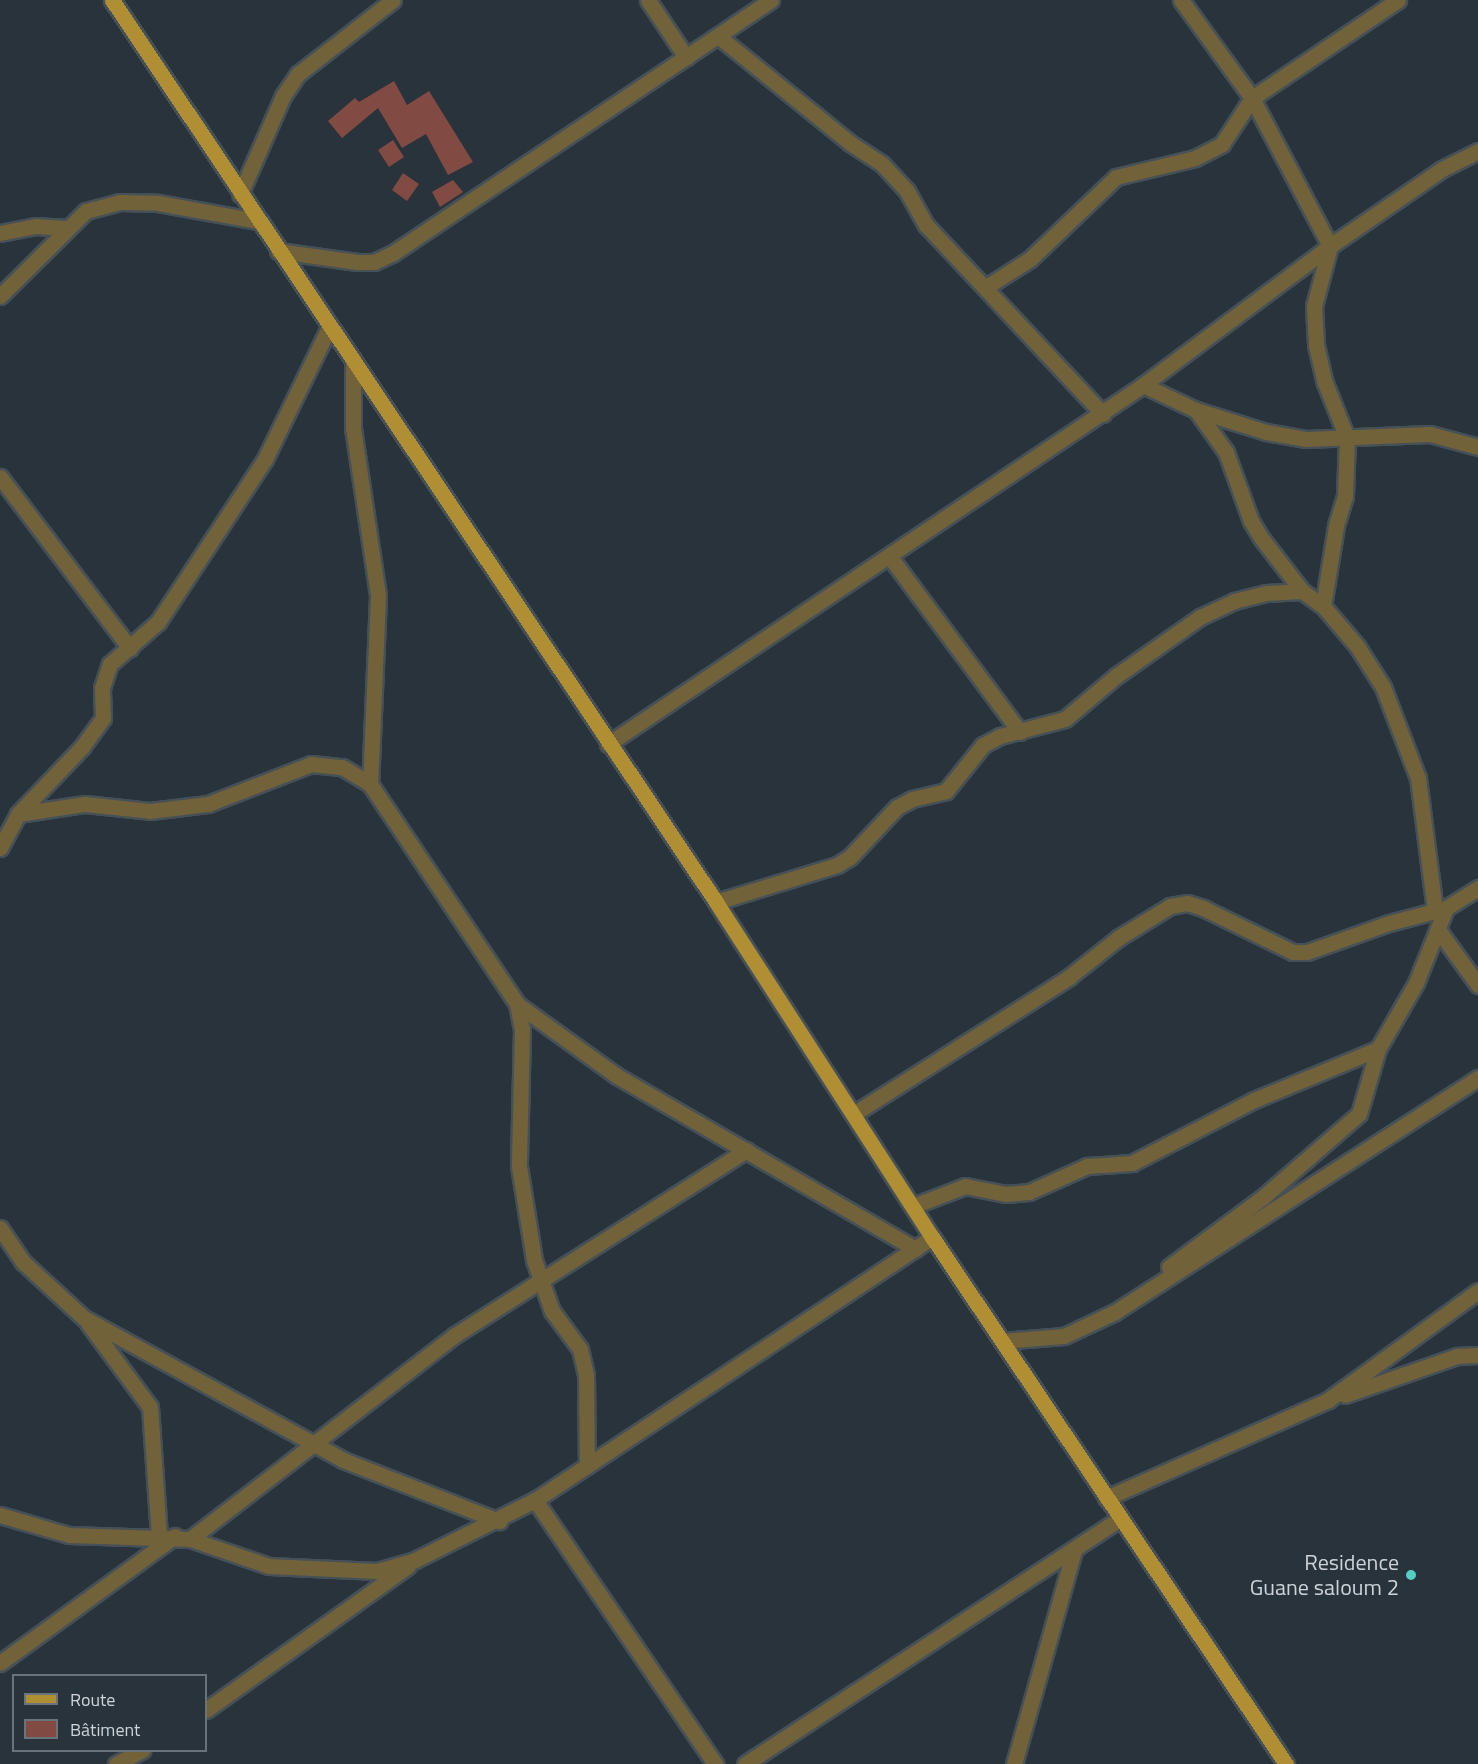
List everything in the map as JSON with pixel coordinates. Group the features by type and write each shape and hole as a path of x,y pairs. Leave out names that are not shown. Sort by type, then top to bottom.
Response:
{"main road":[{"path":"112,0 329,328 353,359 608,744 716,902 855,1113 932,1237 1286,1764"}],"street":[{"path":"240,194 283,96 298,74 315,57 393,0"},
{"path":"648,0 686,57"},
{"path":"278,251 357,262 374,262 393,253 771,0"},
{"path":"1181,0 1252,98 1330,246 1314,306 1316,345 1325,383 1347,438 1345,496 1334,535 1323,606"},
{"path":"986,287 1030,259 1116,177 1196,158 1222,144 1252,98 1398,0"},
{"path":"718,36 850,143 882,164 907,191 926,225 1103,414"},
{"path":"608,744 1103,414 1330,246 1442,169 1478,151"},
{"path":"0,296 66,228 86,212 119,202 158,203 258,221"},
{"path":"0,233 36,226 66,228"},
{"path":"0,848 18,814 82,747 103,718 102,688 110,664 158,622 265,459 329,328"},
{"path":"353,359 353,428 378,596 370,784"},
{"path":"1143,385 1196,410 1266,432 1306,438 1430,434 1478,447"},
{"path":"1129,1303 1150,1281 1262,1198 1352,1122 1366,1098 1378,1049 1416,983 1439,931 1440,909 1414,768 1383,687 1357,646 1323,606 1302,591 1256,530 1226,452 1196,410"},
{"path":"0,477 130,648"},
{"path":"890,557 1020,732"},
{"path":"716,902 837,865 850,857 897,807 912,799 946,791 983,745 1065,719 1116,676 1200,617 1245,598 1302,591"},
{"path":"18,814 85,804 150,811 208,804 311,764 342,767 370,784 516,1004 522,1029 519,1166 534,1260 540,1279 552,1311 580,1349 586,1375 587,1466"},
{"path":"855,1113 1069,977 1118,938 1170,906 1187,903 1203,908 1293,952 1307,952 1440,909 1478,888"},
{"path":"1439,931 1478,985"},
{"path":"516,1004 617,1076 915,1249"},
{"path":"913,1206 965,1186 1006,1194 1029,1192 1087,1166 1132,1163 1254,1100 1378,1049"},
{"path":"1002,1341 1064,1336 1129,1303 1478,1078"},
{"path":"0,1663 183,1537 313,1443 455,1335 746,1150"},
{"path":"0,1228 23,1262 84,1318 150,1407 159,1537"},
{"path":"0,1515 69,1535 183,1537 280,1567 376,1570 415,1560 499,1521 535,1500 932,1237"},
{"path":"1328,1401 1478,1291"},
{"path":"84,1318 360,1467 499,1521"},
{"path":"1106,1498 1328,1401 1457,1356 1478,1355"},
{"path":"535,1500 715,1764"},
{"path":"750,1763 1121,1518"},
{"path":"1014,1764 1074,1551"},
{"path":"207,1709 415,1560"},
{"path":"116,1764 138,1752"}],"building":[{"path":"394,81 407,105 429,91 473,162 448,175 426,134 402,148 378,108 342,138 328,121 355,98 359,102"},
{"path":"393,140 404,157 389,167 378,150"},
{"path":"403,173 419,184 407,201 392,190"},
{"path":"453,180 463,192 440,207 432,192"}],"place":[{"name":"Residence Guane saloum 2","path":"1411,1575"}]}
